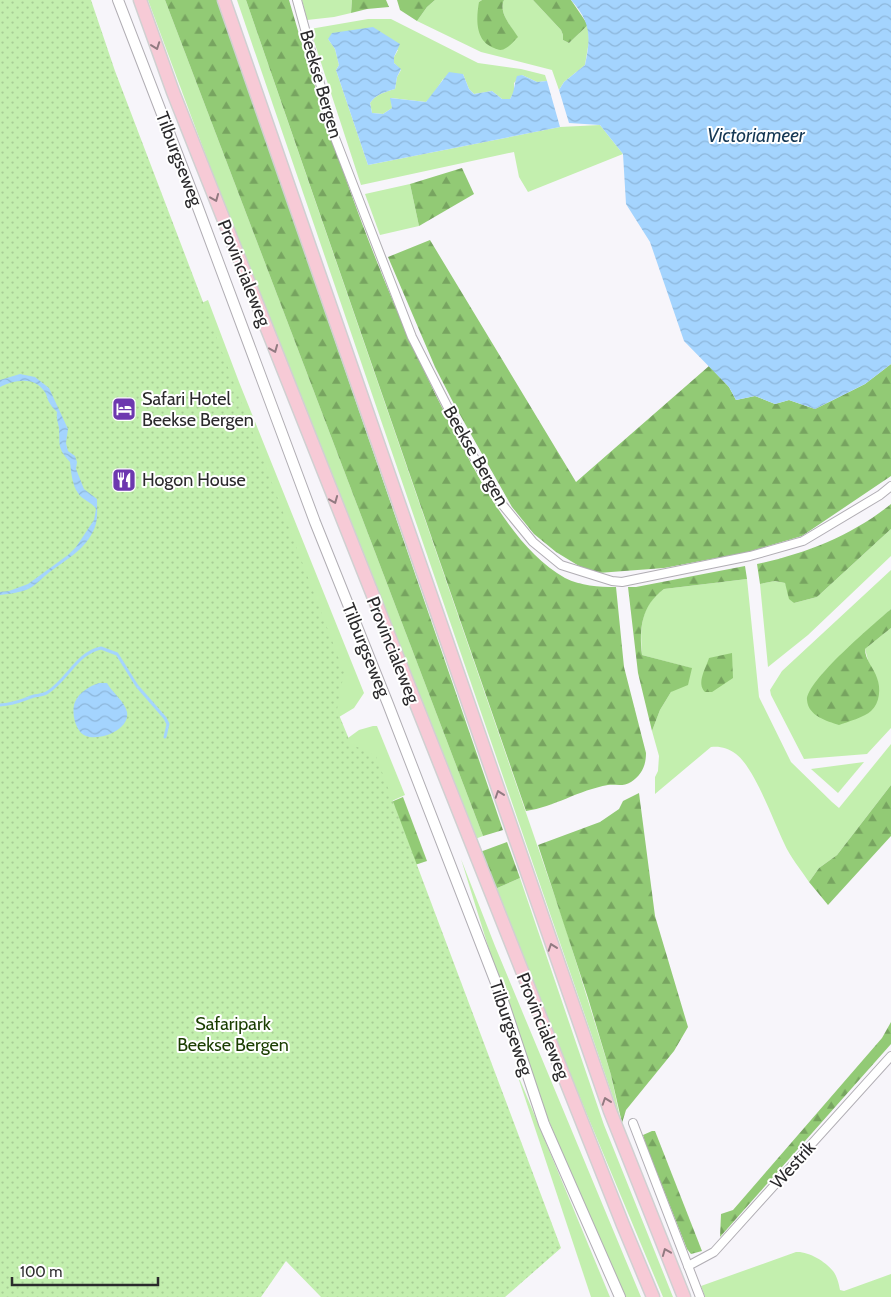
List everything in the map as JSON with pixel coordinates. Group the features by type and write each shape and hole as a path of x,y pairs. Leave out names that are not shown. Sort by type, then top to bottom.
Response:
{"highway":[{"name":"Provincialeweg","path":"140,0 173,92 353,550 653,1297"},
{"name":"Provincialeweg","path":"224,0 606,1102 684,1297"}],"street":[{"name":"Tilburgseweg","path":"118,0 197,205 315,522 503,1001 544,1124 620,1297"},
{"name":"Beekse Bergen","path":"297,0 335,138 412,337 469,449 501,503 533,542 561,565 603,579 622,582 750,556 803,540 880,495 891,486"},
{"name":"Westrik","path":"688,1266 714,1252 891,1056"},
{"path":"633,1123 700,1297"}],"green space":[{"name":"Safaripark Beekse Bergen","path":"0,0 91,0 115,71 344,672 337,710 351,744 376,756 561,1248 505,1297 321,1297 286,1261 261,1297 0,1297"},
{"path":"148,0 165,0 483,836 475,839 223,202"},
{"path":"165,0 218,0 503,830 483,836"},
{"path":"237,0 246,0 564,923 611,1075 620,1118"},
{"path":"246,0 289,0 343,170 385,281 433,389 469,460 491,498 517,536 548,567 577,583 616,587 624,667 646,753 641,773 628,784 597,787 547,806 526,811"},
{"path":"302,0 352,0 351,13 307,20"},
{"path":"352,0 386,0 389,7 351,13"},
{"path":"397,0 435,0 427,7 417,21 400,10"},
{"path":"435,0 482,0 479,2 517,37 504,15 504,0 533,0 561,30 563,40 569,43 588,25 589,41 585,65 564,82 559,90 552,70 481,52 417,21 427,7"},
{"path":"482,0 504,0 504,15 518,37 502,50 488,45 480,35 477,15 479,2"},
{"path":"533,0 571,0 588,25 569,43 563,40 561,30"},
{"path":"368,19 391,19 478,63 521,69 545,75 547,81 537,82 522,75 514,83 514,92 510,99 502,99 492,91 474,94 469,89 463,74 443,79 431,98 426,102 391,98 392,108 383,114 372,113 370,103 372,100 381,94 395,89 397,77 401,70 394,63 394,57 398,50 328,39 335,49 339,65 336,70 368,165 560,127 600,125 623,154 528,192 519,177 514,152 361,185 310,29"},
{"path":"462,168 474,194 419,226 410,184"},
{"path":"410,184 419,226 380,235 365,194"},
{"path":"430,240 576,482 709,366 729,387 736,400 755,396 775,404 789,400 815,409 865,384 891,364 891,476 802,536 748,552 664,568 598,573 579,566 556,552 534,534 512,507 435,367 388,257"},
{"path":"208,300 364,693 354,708 339,717 193,307"},
{"path":"891,504 891,529 817,597 794,603 789,599 785,583 775,581 760,584 757,564 793,555 828,542 861,525"},
{"path":"891,529 891,556 808,635 768,667 760,584 775,581 785,583 794,603 817,597"},
{"path":"745,566 747,579 664,589 650,603 646,610 641,636 642,655 692,668 688,685 671,692 660,710 652,731 638,673 628,587"},
{"path":"891,570 891,609 822,674 869,664 865,649 891,628 891,728 867,754 804,759 770,690 782,671"},
{"path":"747,579 759,697 791,762 839,808 891,744 891,785 837,855 819,868 809,882 786,848 750,770 733,752 724,748 711,747 655,794 655,777 658,771 659,756 652,731 660,710 671,692 691,668 642,655 641,636 646,610 656,596 664,589"},
{"path":"891,609 891,628 865,649 866,657 876,674 879,686 878,700 874,708 865,715 839,725 814,714 808,706 807,700 817,680 857,639"},
{"path":"732,653 733,678 712,692 705,692 701,684 709,658"},
{"path":"377,726 405,795 372,810 348,738 359,730"},
{"path":"864,762 838,793 811,769"},
{"path":"891,785 891,836 828,905 809,882 819,868 837,855"},
{"path":"639,793 655,916 688,1027 674,1051 626,1110 622,1123 611,1075 588,998 538,845 600,822 619,809 623,801"},
{"path":"403,797 427,861 342,889 372,810"},
{"path":"507,842 520,878 495,889 480,852"},
{"path":"461,859 495,946 641,1297 626,1297 581,1199 545,1111 496,972"},
{"path":"520,878 604,1125 673,1297 663,1297 495,889"},
{"path":"891,1022 891,1044 720,1237 721,1214 733,1210 882,1038"},
{"path":"515,1068 610,1297 591,1297"},
{"path":"655,1131 702,1251 691,1254 687,1249 643,1135"},
{"path":"796,1252 816,1257 826,1264 836,1275 840,1290 844,1291 891,1274 891,1297 705,1297 701,1286"}],"water":[{"name":"Victoriameer","path":"571,0 891,0 891,364 865,384 815,409 789,400 775,404 755,396 736,400 729,387 684,341 650,242 626,204 623,154 600,125 569,123 559,90 564,82 585,65 588,46 586,23"},
{"path":"373,27 400,44 394,57 394,63 401,69 397,77 395,89 378,95 370,103 372,113 383,114 392,108 390,98 426,102 449,72 463,74 469,89 474,94 492,91 502,99 510,99 517,76 522,75 537,82 547,81 560,127 368,165 336,70 339,65 335,49 328,39 332,33"},
{"path":"20,374 35,377 49,388 68,429 66,443 68,451 75,456 77,462 76,469 84,489 97,499 97,517 91,536 74,555 30,588 20,592 0,595 0,592 9,591 28,584 68,555 76,547 94,520 96,509 80,495 74,486 70,462 60,446 57,412 45,392 40,386 29,381 17,381 0,387 0,380"},
{"path":"99,683 107,683 126,708 127,718 124,724 113,733 99,737 86,736 79,730 75,721 74,706 82,692"}],"waterway":[{"path":"0,705 14,703 46,693 55,687 85,655 101,648 117,654 137,686 165,718 168,724 165,737"}],"place":[{"name":"Safari Hotel Beekse Bergen","path":"124,409"},
{"name":"Hogon House","path":"124,480"}]}
